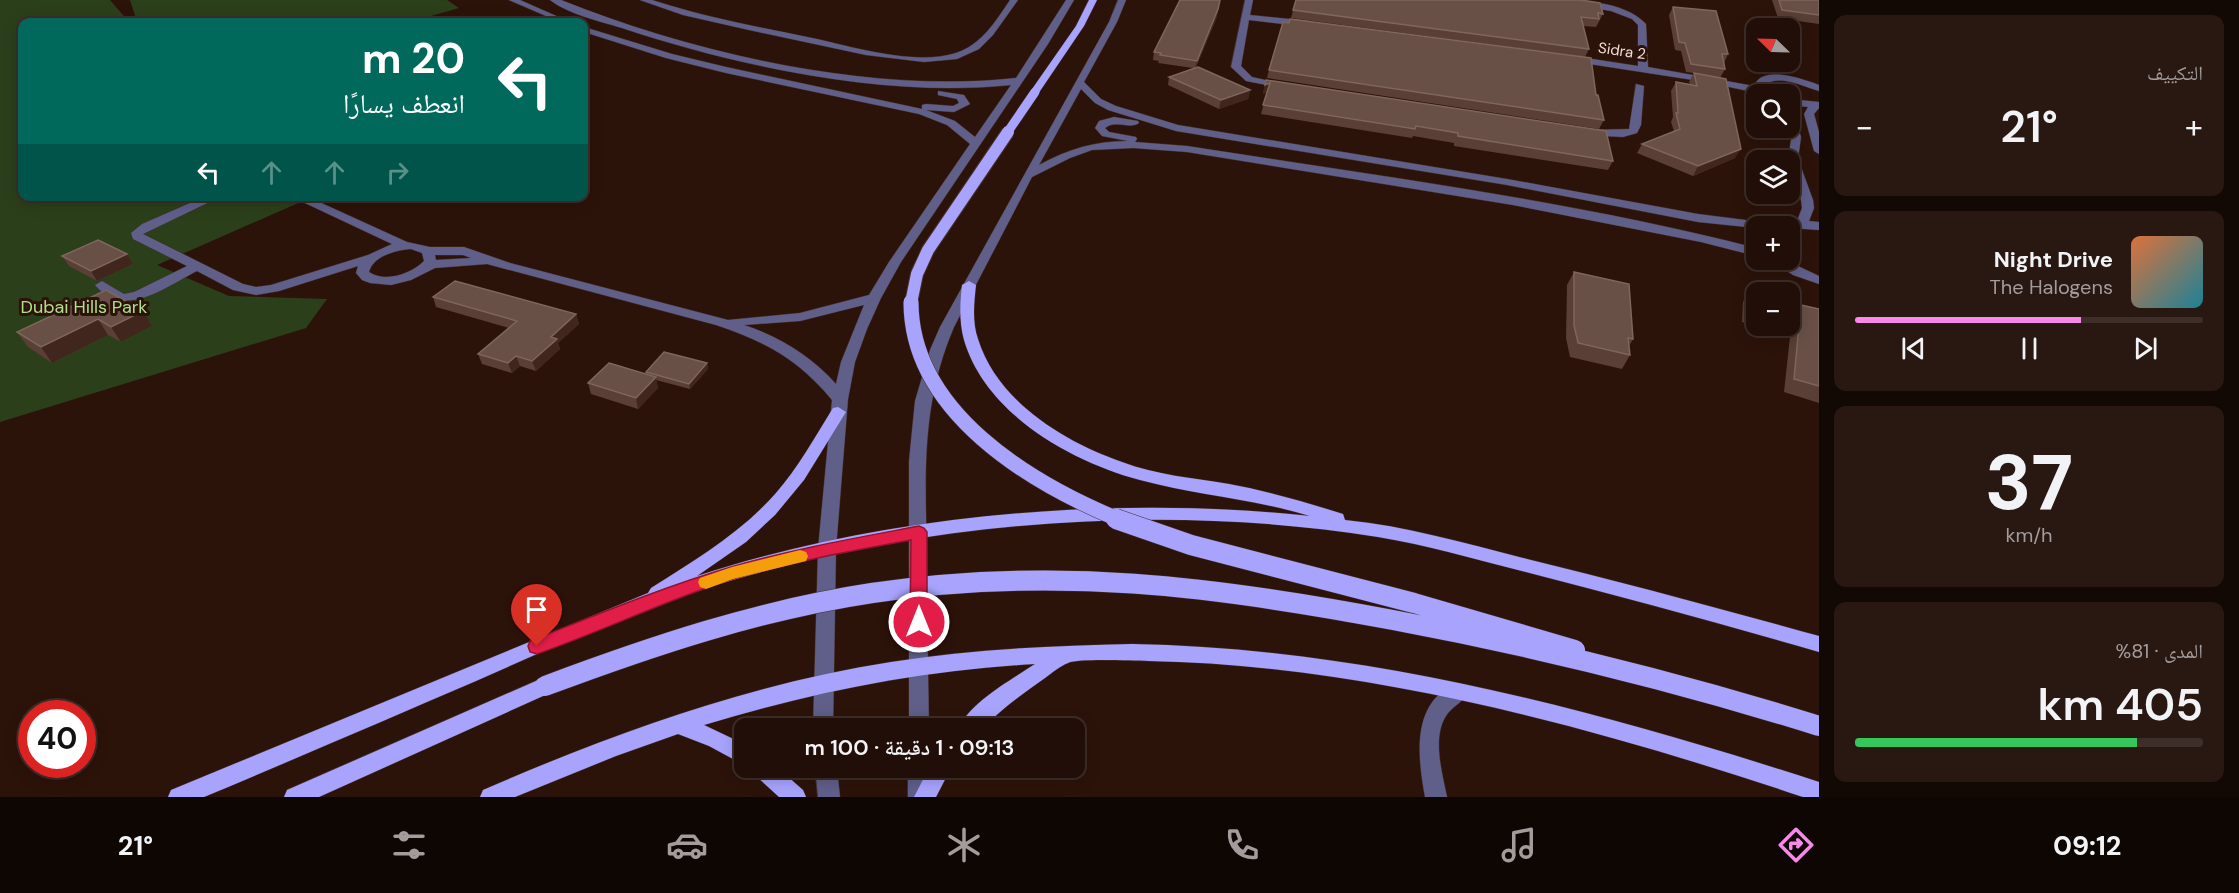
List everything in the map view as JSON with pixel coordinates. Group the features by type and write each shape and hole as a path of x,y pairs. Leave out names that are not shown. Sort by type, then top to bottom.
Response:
{"main road":[{"path":"1093,0 1080,27 938,234 919,268 913,287 912,326 916,347 925,369 937,390 972,430 1029,476 1064,498 1169,539 1512,630 1819,726"},
{"path":"969,285 968,322 971,341 993,381 1010,402 1059,439 1090,456 1138,474 1266,498 1368,528 1585,579 1819,644"},
{"path":"633,608 730,547 760,521 784,495 839,405"},
{"path":"179,797 633,608 732,573 827,549 960,525 1125,514 1204,514 1284,519 1368,528"},
{"path":"295,797 545,686 681,636 811,603 939,586 1003,581 1067,580 1186,587 1263,597 1486,638 1660,678"},
{"path":"491,797 576,761 678,724 731,707 824,683 919,668 1064,655 1168,654 1253,659 1410,682 1458,692 1582,720 1674,746 1819,792"},
{"path":"979,718 996,701 1064,655"},
{"path":"678,724 716,739 734,749"},
{"path":"774,778 795,797"},
{"path":"925,797 935,778"}],"street":[{"path":"513,0 556,18"},
{"path":"554,0 602,18 690,45 882,86 954,94 961,97 965,104 946,110 862,94 841,93"},
{"path":"644,0 738,26 872,53 943,59 976,49 987,38 1014,0"},
{"path":"823,718 827,549 839,405 848,362 874,298 895,262 1058,22 1070,0"},
{"path":"919,718 917,461 923,401 937,350 1028,175 1113,22 1122,0"},
{"path":"1249,0 1236,67 1249,79 1298,89"},
{"name":"Sidra 2","path":"1550,0 1614,9 1638,19 1641,24 1643,69"},
{"path":"1247,17 1321,26"},
{"path":"588,30 669,56 904,107 951,123 976,143"},
{"name":"Sidra 2","path":"1568,58 1746,86"},
{"name":"Sidra 2","path":"1766,84 1768,79 1785,79 1819,88"},
{"path":"860,80 950,87 982,86 1018,81"},
{"path":"1080,83 1098,101 1112,108 1176,129"},
{"name":"Sidra 2","path":"1571,130 1604,135 1633,131 1636,125 1640,86"},
{"path":"1800,103 1817,105"},
{"path":"1817,105 1809,114 1818,144"},
{"path":"1746,224 1698,218 1507,182 1176,129 1114,120 1103,123 1100,128 1106,134 1119,137 1513,202 1702,238 1746,249"},
{"path":"1796,138 1792,160 1806,187 1811,203 1808,219 1801,224"},
{"path":"1028,175 1078,151 1095,147 1133,146 1187,149"},
{"path":"206,201 137,233 140,237 244,291 255,292 280,288 369,259 386,250 406,246 415,246 428,251 464,251 488,261 721,322 757,334 790,351 818,373 839,405"},
{"path":"306,201 406,246"},
{"path":"1801,224 1819,226"},
{"path":"426,266 431,255 428,251"},
{"path":"365,275 363,270 369,259"},
{"path":"321,273 365,275 374,280 387,281 416,273 426,266 488,261"},
{"path":"102,285 122,298 137,296 197,266"},
{"path":"1794,270 1819,280"},
{"path":"721,322 800,317 874,298"},
{"path":"1436,797 1430,761 1430,732 1439,709 1458,692"},
{"path":"827,778 829,797"},
{"path":"919,778 920,797"}],"green space":[{"name":"Dubai Hills Park","path":"0,0 110,0 126,18 18,18 18,201 303,201 157,265 229,296 327,299 306,328 0,422"},
{"path":"130,0 447,0 459,8 424,18 136,18"}],"building":[{"path":"1180,0 1220,0 1197,61 1154,52"},
{"path":"1296,0 1581,0 1600,3 1603,14 1598,13 1599,19 1581,17 1589,49 1293,10"},
{"path":"1779,0 1819,0 1819,15 1782,10"},
{"path":"1673,7 1716,11 1728,54 1722,54 1725,69 1691,64 1685,43 1679,42"},
{"path":"1290,19 1591,58 1596,95 1598,95 1604,120 1269,70 1283,22 1289,23"},
{"path":"1198,67 1250,90 1221,100 1169,77"},
{"path":"1694,73 1726,79 1741,149 1698,166 1642,144 1680,129 1676,113 1678,113 1676,82 1697,86"},
{"path":"1266,80 1606,131 1613,161 1458,136 1458,133 1416,126 1415,129 1263,105 1270,83 1265,85"},
{"path":"98,240 127,254 91,271 62,256"},
{"path":"1574,272 1629,284 1633,339 1628,338 1630,355 1578,343 1574,325"},
{"path":"455,281 576,314 551,337 557,339 532,361 516,356 508,363 478,354 517,321 433,297"},
{"path":"106,290 143,311 111,327 98,319 41,347 17,332"},
{"path":"1801,305 1819,309 1819,386 1794,379 1798,336 1800,336"},
{"path":"664,352 707,363 689,384 646,372"},
{"path":"609,363 656,377 636,398 588,383"}],"slow traffic":[{"path":"706,582 800,556"}],"route":[{"path":"537,646 633,608 732,573 827,549 919,532 919,622"}]}
